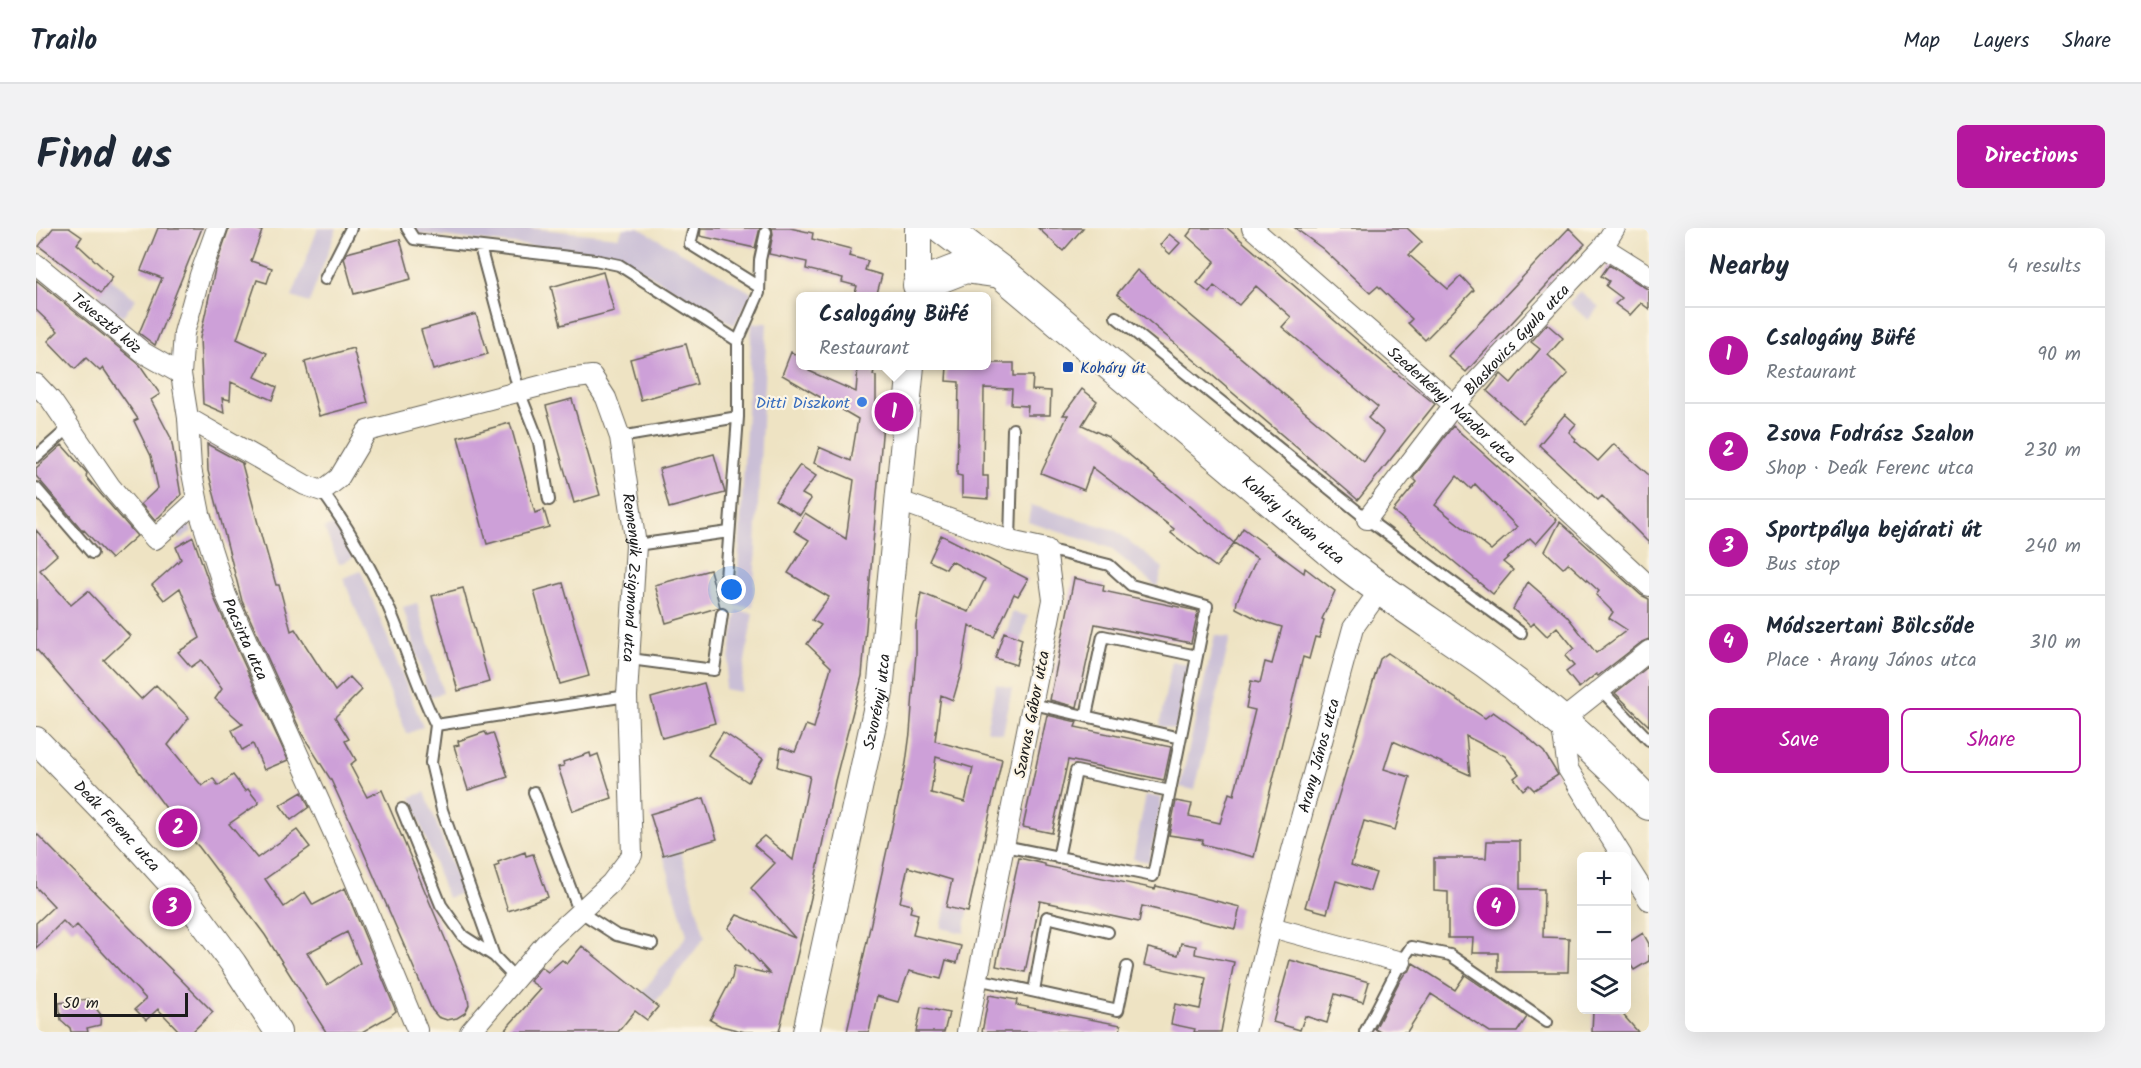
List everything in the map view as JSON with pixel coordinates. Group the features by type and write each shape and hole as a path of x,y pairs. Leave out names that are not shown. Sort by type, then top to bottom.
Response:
{"main road":[{"name":"Koháry István utca","path":"947,229 1380,590 1487,663 1561,721 1649,804"},
{"path":"919,291 965,267 1001,272"}],"street":[{"name":"Pacsirta utca","path":"217,228 183,333 181,374 188,418 191,468 200,514 226,595 354,878 414,1031"},
{"path":"918,228 919,291"},
{"name":"Szederkényi Nándor utca","path":"1252,228 1454,405 1649,586"},
{"name":"Blaskovics Gyula utca","path":"1367,519 1454,405 1604,247 1615,228"},
{"path":"1604,247 1649,276"},
{"name":"Tévesztő köz","path":"36,264 144,353 181,374"},
{"name":"Szvorényi utca","path":"806,1032 880,692 910,370"},
{"name":"Remenyik Zsigmond utca","path":"322,491 339,478 367,431 567,379 592,376 606,398 620,437 636,545 627,696 632,855 611,883 546,943 470,1032"},
{"path":"36,384 70,427 110,486 155,539 197,500"},
{"path":"188,418 305,485 322,491"},
{"path":"897,500 1010,541 1046,549"},
{"name":"Szarvas Gábor utca","path":"967,1032 1053,600 1046,549"},
{"name":"Arany János utca","path":"1245,1032 1271,927 1353,628 1380,590"},
{"path":"1620,852 1568,769 1561,721 1649,651"},
{"name":"Deák Ferenc utca","path":"36,740 188,902 233,963 279,1032"},
{"path":"1631,872 1649,900"},
{"path":"1271,927 1401,962"}],"lane":[{"path":"326,279 351,228"},
{"path":"407,228 414,239 595,260 618,265 738,341"},
{"path":"694,228 690,244 759,287"},
{"path":"725,592 738,417 738,341 759,293 760,260 766,232"},
{"path":"480,247 519,391 538,442 549,500"},
{"path":"1116,317 1367,519 1521,633"},
{"path":"620,437 738,417"},
{"path":"36,457 70,427"},
{"path":"1010,541 1013,429"},
{"path":"36,488 92,553"},
{"path":"322,491 349,529 388,606 436,725 431,763 442,810 495,956"},
{"path":"636,545 729,532"},
{"path":"1004,846 1153,876 1207,606 1131,585 1109,565 1046,549"},
{"path":"630,659 714,670 722,614"},
{"path":"1086,716 1103,636 1197,656"},
{"path":"1601,690 1649,740"},
{"path":"436,725 627,696"},
{"path":"1032,704 1180,738"},
{"path":"1058,858 1077,771 1170,791"},
{"path":"534,792 579,911 616,935 652,944"},
{"path":"402,809 441,905 463,936 495,956 515,978"},
{"path":"1034,991 1047,917 1108,932"},
{"path":"1365,1032 1411,947 1450,955 1547,1022"},
{"path":"977,979 1118,1010 1127,966"}],"shaded area":[{"path":"318,228 337,228 309,303 292,297"},
{"path":"416,228 531,228 619,237 623,228 639,228 752,293 734,325 618,256 415,233"},
{"path":"111,280 136,299 122,317 97,298"},
{"path":"1580,291 1599,307 1588,320 1569,303"},
{"path":"752,323 767,323 753,607 736,606"},
{"path":"1031,505 1115,530 1163,568 1157,587 1110,548 1028,522"},
{"path":"186,518 192,531 180,540 173,531"},
{"path":"339,522 353,558 339,564 324,528"},
{"path":"361,571 423,727 407,734 343,578"},
{"path":"417,603 443,693 429,697 403,607"},
{"path":"737,611 753,613 740,692 724,689"},
{"path":"1012,612 1028,616 1022,639 1007,633"},
{"path":"1215,635 1230,638 1195,790 1180,787"},
{"path":"1172,661 1189,665 1176,729 1159,726"},
{"path":"996,684 1012,688 1003,734 986,730"},
{"path":"425,792 462,893 447,898 411,797"},
{"path":"1146,795 1162,798 1149,862 1133,859"},
{"path":"680,850 705,937 654,1004 641,994 687,935 663,855"},
{"path":"946,907 968,912 964,933 941,928"}],"building":[{"path":"53,228 69,228 82,237 77,244 113,277 101,293 39,246"},
{"path":"158,228 202,228 155,345 139,333 162,278 141,270"},
{"path":"229,228 253,228 262,231 251,261 272,268 267,283 257,280 237,339 267,353 255,377 277,387 272,400 231,382 230,400 222,398 224,413 203,404 200,338 215,269"},
{"path":"701,228 760,228 755,248 700,236"},
{"path":"772,228 790,228 813,233 812,239 851,249 849,256 868,261 865,270 882,275 877,292 855,292 857,286 842,282 843,278 806,269 807,262 769,254"},
{"path":"1038,228 1083,228 1063,251"},
{"path":"1193,228 1227,228 1435,404 1358,500 1117,294 1137,270 1364,462 1384,432 1368,418 1378,407 1282,327 1291,317 1256,286 1239,305 1214,286 1209,293 1197,283 1215,261 1187,236"},
{"path":"1295,228 1407,228 1422,242 1409,255 1448,289 1461,276 1474,290 1425,340 1408,323 1412,319 1378,286 1370,293 1323,249"},
{"path":"1569,228 1585,244 1466,372 1448,356"},
{"path":"1169,234 1180,243 1170,254 1160,245"},
{"path":"400,239 411,279 354,294 344,258 347,253"},
{"path":"1609,265 1649,290 1649,309 1641,303 1630,315 1615,304 1622,298 1606,286 1609,281 1601,276"},
{"path":"603,272 614,311 561,325 551,287"},
{"path":"36,280 140,365 160,394 151,400 171,438 181,495 155,521 141,504 158,488 151,456 134,421 138,419 103,368 100,371 86,358 75,369 48,341 58,331 36,310"},
{"path":"476,314 488,354 433,370 421,330"},
{"path":"1547,324 1563,338 1548,355 1568,374 1523,423 1487,391 1501,374 1511,383 1540,349 1531,342"},
{"path":"686,344 697,384 641,400 630,359"},
{"path":"353,348 368,403 319,416 305,362"},
{"path":"791,352 796,355 796,370 809,370 856,392 858,370 874,370 876,421 883,423 862,676 835,781 814,885 779,1032 745,1032 721,1026 710,1020 732,978 734,966 770,974 728,928 737,915 795,938 751,888 775,863 754,845 764,836 793,860 810,776 778,767 781,747 795,752 806,725 814,728 831,667 807,644 821,625 812,620 829,597 788,573 809,540 794,531 805,513 846,539 854,480 814,463 819,447 851,461 858,419 782,375"},
{"path":"991,363 1014,363 1014,376 1033,376 1032,390 1051,391 1050,415 1027,415 1028,406 1011,405 1012,389 984,388 983,476 988,476 988,499 962,497 962,476 957,475 959,382 946,381 947,370 991,370"},
{"path":"1082,389 1097,401 1082,425 1108,437 1234,543 1216,567 1171,533 1174,529 1092,467 1084,490 1041,473 1068,415 1063,415"},
{"path":"572,399 600,495 574,503 546,406"},
{"path":"1565,414 1576,424 1569,432 1576,439 1575,441 1598,461 1614,444 1649,475 1649,543 1602,496 1598,500 1539,445"},
{"path":"510,423 535,513 544,510 549,527 487,544 458,437"},
{"path":"1453,426 1557,520 1536,544 1530,538 1503,562 1513,570 1493,594 1393,511 1417,482 1413,478","holes":["1457,476 1471,489 1475,484 1517,527 1491,550 1435,505"]},
{"path":"207,444 244,464 242,464 264,546 276,585 279,585 291,631 295,629 335,691 350,677 362,690 335,717 349,739 345,741 356,760 350,765 367,797 382,790 455,962 469,1005 465,1013 457,1018 447,1020 438,1017 432,1010 331,780 302,734 242,601 208,471"},
{"path":"62,445 87,473 86,477 137,536 111,559 83,531 36,476 36,468"},
{"path":"714,454 725,493 669,508 659,469"},
{"path":"800,465 816,476 802,494 811,499 800,515 775,500"},
{"path":"1560,522 1641,595 1649,599 1649,639 1579,688 1566,672 1574,666 1565,656 1574,648 1557,627 1547,636 1534,623 1531,626 1513,609 1528,582 1567,616 1596,653 1627,630 1609,618 1613,612 1596,595 1599,591 1568,563 1563,568 1545,551"},
{"path":"1243,528 1304,573 1305,568 1335,591 1322,619 1324,620 1319,638 1315,637 1309,659 1303,657 1254,857 1202,844 1203,840 1169,835 1176,801 1192,804 1189,816 1220,823 1229,793 1234,795 1255,710 1246,708 1251,681 1260,683 1265,662 1272,664 1282,627 1259,620 1236,608 1257,558 1234,543"},
{"path":"36,530 57,555 40,570 71,605 88,591 130,636 104,660 141,699 156,685 189,718 168,745 202,786 213,778 218,786 233,775 245,791 248,789 259,803 229,824 257,858 297,830 310,847 265,879 284,907 305,892 313,905 345,888 396,1011 362,1032 326,1032 265,935 199,847 180,827 117,742 36,649","holes":["347,932 360,963 327,985 307,953"]},
{"path":"941,535 1028,579 1018,596 1014,594 994,637 969,625 962,669 953,700 941,695 935,741 1002,759 968,912 946,907 952,880 908,867 900,902 912,905 910,912 918,914 913,935 961,946 957,963 946,960 941,979 909,971 898,1002 877,996 869,1032 847,1032 906,763 916,653 916,625 921,593 969,612 985,579 951,561 946,569 929,561","holes":["936,757 973,768 965,802 931,793"]},
{"path":"193,537 215,600 288,760 264,770 253,744 242,750 232,730 243,724 215,699 222,689 201,660 191,667 178,652 200,638 180,588 164,600 152,585 181,559 176,547"},
{"path":"710,570 720,607 666,623 655,585"},
{"path":"1074,578 1104,585 1103,591 1198,611 1191,643 1095,624 1077,707 1050,700"},
{"path":"563,583 589,676 560,684 534,591"},
{"path":"463,588 489,682 458,691 432,596"},
{"path":"1004,632 1022,639 1016,665 995,658"},
{"path":"1388,653 1485,718 1493,712 1523,733 1544,752 1558,775 1534,790 1529,785 1523,790 1514,778 1519,774 1505,756 1466,736 1470,775 1393,741 1384,769 1410,777 1395,830 1364,821 1351,865 1376,873 1370,891 1336,881 1327,913 1305,907 1380,659"},
{"path":"1649,666 1649,726 1615,693"},
{"path":"704,683 715,723 662,738 651,698"},
{"path":"1047,715 1077,722 1075,727 1171,747 1164,780 1068,760 1052,833 1023,827"},
{"path":"485,732 487,735 493,733 508,777 468,790 454,746 459,745 458,741"},
{"path":"723,732 763,759 748,782 708,755"},
{"path":"590,753 591,757 598,754 612,798 573,811 558,767 564,766 563,762"},
{"path":"302,792 309,807 291,820 280,805"},
{"path":"704,798 717,839 663,855 650,814"},
{"path":"36,833 213,1012 192,1032 180,1032 158,1009 146,1020 135,1009 146,999 77,925 72,930 63,921 36,948 36,923 54,906 36,887"},
{"path":"1487,841 1520,841 1520,889 1544,889 1543,937 1569,938 1568,972 1498,972 1498,953 1472,953 1473,938 1448,938 1448,892 1434,891 1434,858 1486,858"},
{"path":"525,852 526,856 533,854 548,897 508,911 494,867 499,865 498,862"},
{"path":"1019,858 1045,864 1045,866 1155,889 1156,886 1240,907 1235,929 1142,906 1139,922 1040,901 1025,972 996,966"},
{"path":"1643,933 1649,944 1649,961 1634,970 1631,966 1631,941"},
{"path":"1181,943 1196,946 1195,954 1234,962 1221,1032 1194,1032 1195,1029 1171,1024 1175,1004 1200,1009 1206,978 1144,965 1148,948 1178,955"},
{"path":"582,946 658,1007 647,1020 635,1011 618,1032 503,1032 541,989 530,981 541,967 548,972 562,960 567,964"},
{"path":"1290,960 1369,982 1363,1002 1335,994 1327,1023 1305,1016 1300,1030 1273,1022"},
{"path":"1413,963 1455,990 1465,975 1527,1017 1517,1032 1490,1032 1431,994 1407,1032 1380,1032 1375,1029 1398,984"},
{"path":"989,995 1017,1000 1016,1005 1121,1025 1120,1032 982,1032"},
{"path":"89,999 101,1015 100,1025 87,1028 88,1032 71,1032 61,1020 59,1003"},
{"path":"921,1007 949,1013 944,1032 916,1032"},
{"path":"1593,1014 1622,1014 1638,1032 1592,1032"}],"place":[{"name":"Koháry út","path":"1068,367"},
{"name":"Ditti Diszkont","path":"862,402"},
{"name":"Csalogány Büfé","path":"894,412"},
{"name":"Zsova Fodrász Szalon","path":"178,828"},
{"name":"Sportpálya bejárati út","path":"172,907"},
{"name":"Módszertani Bölcsőde","path":"1496,907"}]}
